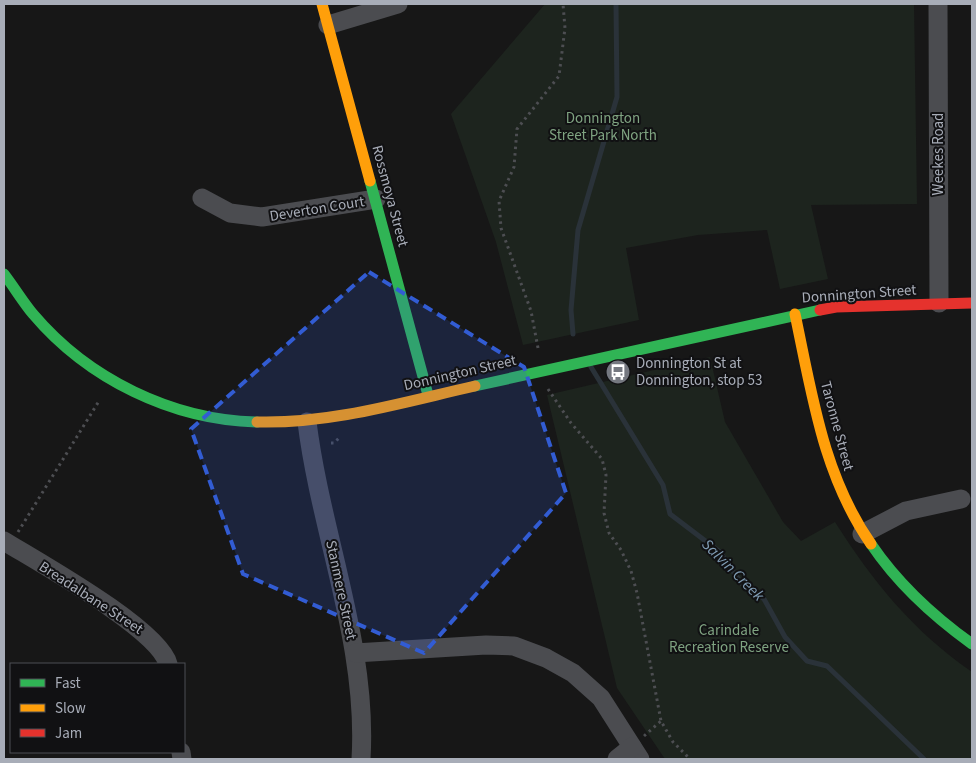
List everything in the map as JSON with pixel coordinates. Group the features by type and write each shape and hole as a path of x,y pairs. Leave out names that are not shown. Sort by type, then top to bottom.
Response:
{"street":[{"name":"Rossmoya Street","path":"322,4 428,396"},
{"path":"328,25 398,4"},
{"name":"Weekes Road","path":"938,4 938,303"},
{"name":"Deverton Court","path":"202,198 230,213 262,218 376,199"},
{"name":"Donnington Street","path":"4,274 20,301 54,338 88,366 115,384 144,398 206,418 264,424 307,422 795,314 836,307 972,303"},
{"name":"Taronne Street","path":"795,314 824,446 836,481 862,534 914,599 945,626 972,644"},
{"name":"Stanmere Street","path":"307,422 311,455 355,653 363,734 361,759"},
{"path":"862,534 906,511 934,503 961,499"},
{"name":"Breadalbane Street","path":"7,544 122,616 147,635 167,663"},
{"path":"355,653 486,645 514,646 546,658 573,673 602,698 639,747 617,759"}],"path":[{"path":"538,348 531,311 501,228 499,201 514,167 517,129 559,76 565,28 563,4"},
{"path":"547,388 571,423 602,459 606,475 606,520 609,533 621,550 631,571 637,593 661,721 673,742 690,759"},
{"path":"7,544 99,400"},
{"path":"639,747 661,721"}],"highlighted area":[{"path":"369,272 524,367 566,493 424,653 243,574 191,429"}],"green space":[{"name":"Donnington Street Park North","path":"545,4 914,4 917,204 811,205 828,279 780,289 767,230 698,235 626,248 639,320 523,345 496,242 451,114"},
{"name":"Carindale Recreation Reserve","path":"710,357 725,422 783,522 801,541 835,522 864,565 896,604 931,640 972,672 972,759 665,759 617,688 547,395"}],"waterway":[{"name":"Salvin Creek","path":"573,334 571,310 578,230 617,97 616,4"},
{"name":"Salvin Creek","path":"591,367 663,485 670,514 720,552 741,583 764,599 785,637 807,661 827,666 924,759"}],"traffic: fast":[{"path":"370,181 428,395"},
{"path":"4,274 33,314 55,337 79,358 106,376 134,392 163,404 225,419 257,422"},
{"path":"475,386 820,310"},
{"path":"871,544 881,559 917,598 972,644"}],"traffic: slow":[{"path":"322,4 370,181"},
{"path":"795,314 814,404 830,462 841,490 871,544"},
{"path":"257,422 285,422 340,416 475,386"}],"traffic: jam":[{"path":"820,310 836,307 972,303"}],"place":[{"name":"Donnington St at Donnington, stop 53","path":"618,372"}]}
